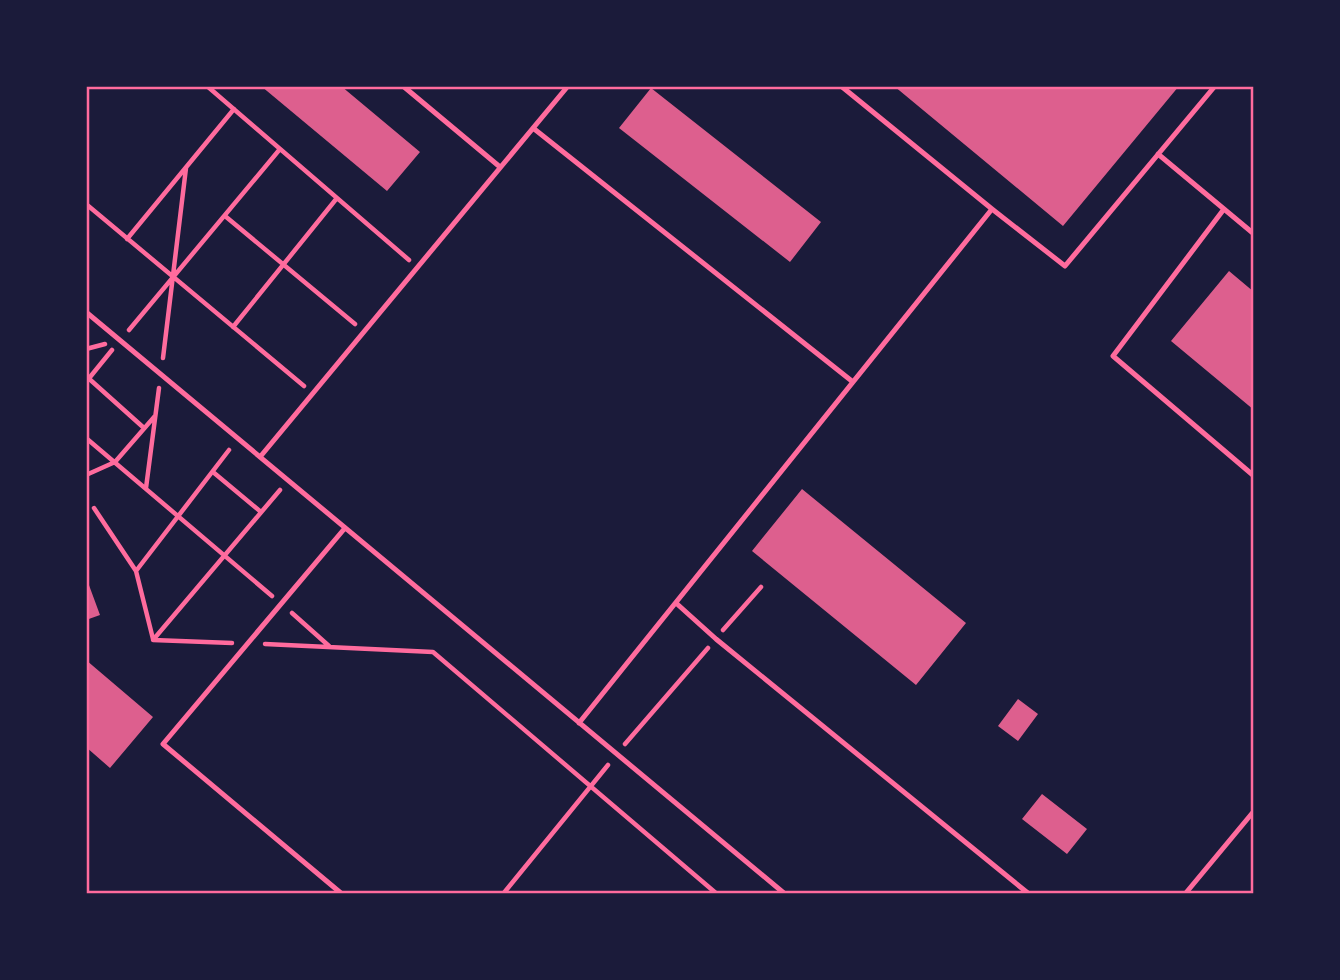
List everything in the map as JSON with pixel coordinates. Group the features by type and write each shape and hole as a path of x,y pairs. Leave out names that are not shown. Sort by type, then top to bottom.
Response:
{"lane":[{"path":"403,86 500,167"},
{"path":"260,457 568,86"},
{"path":"841,86 1065,266 1214,86"},
{"path":"533,128 853,382"},
{"path":"1158,154 1254,233"},
{"path":"579,723 992,209"},
{"path":"1224,209 1113,356 1254,476"},
{"path":"86,312 785,894"},
{"path":"342,894 163,744 345,528"},
{"path":"676,603 716,639 1029,894"},
{"path":"1185,894 1254,811"}],"path":[{"path":"207,86 417,267"},
{"path":"127,239 234,109"},
{"path":"144,428 87,379 280,149"},
{"path":"146,488 186,168"},
{"path":"233,327 337,198"},
{"path":"86,204 313,393"},
{"path":"225,216 364,332"},
{"path":"86,475 115,462 155,415"},
{"path":"86,438 329,646"},
{"path":"136,571 237,439"},
{"path":"213,472 261,512"},
{"path":"153,640 288,481"},
{"path":"94,508 136,571 153,640"},
{"path":"503,894 617,754 761,587"},
{"path":"153,640 433,652 717,894"}],"building":[{"path":"261,86 341,86 420,152 387,191"},
{"path":"894,86 1179,86 1063,226"},
{"path":"651,88 821,222 790,262 619,128"},
{"path":"1229,271 1254,292 1254,410 1171,341"},
{"path":"802,489 966,623 916,685 752,551"},
{"path":"86,577 100,615 86,620"},
{"path":"86,660 153,717 110,768 86,747"},
{"path":"1018,699 1038,714 1018,741 998,726"},
{"path":"1042,794 1087,829 1067,854 1022,819"}]}
